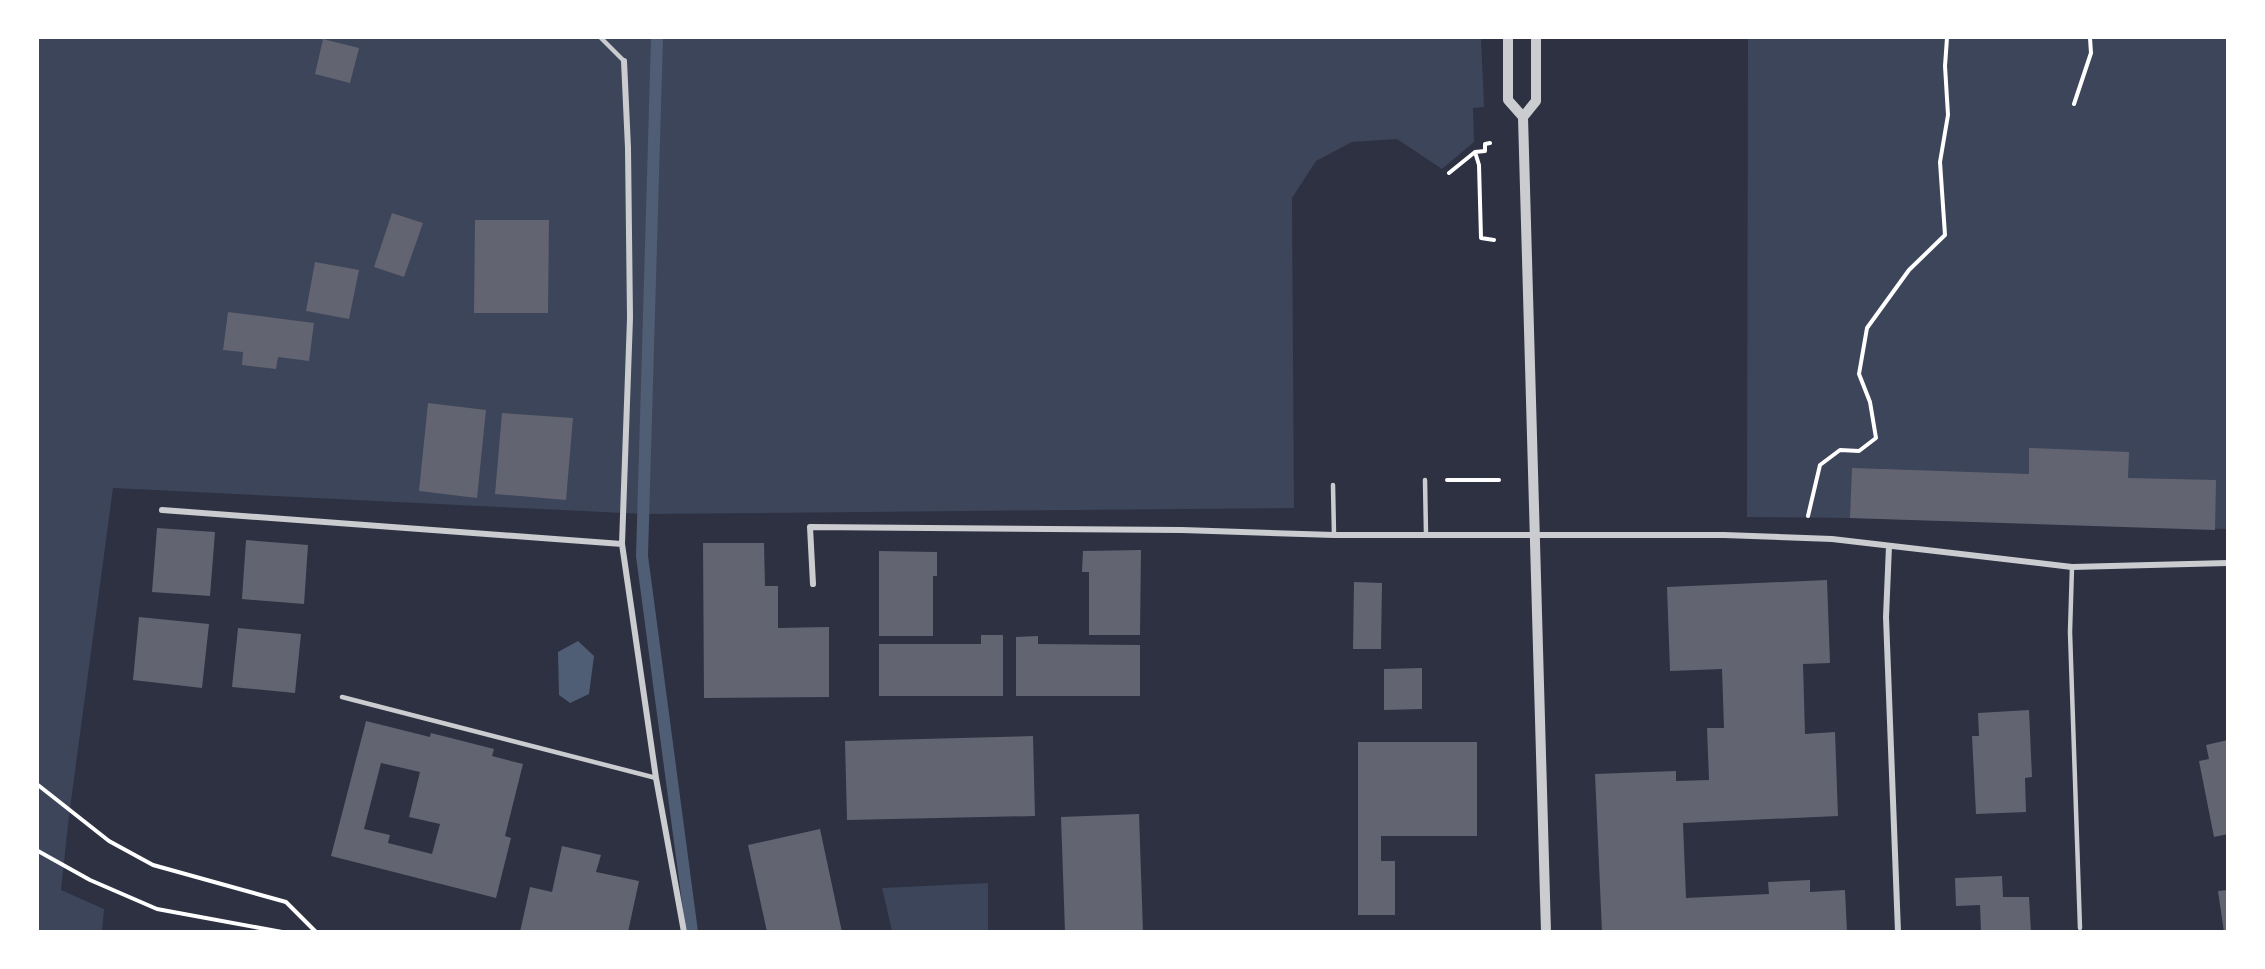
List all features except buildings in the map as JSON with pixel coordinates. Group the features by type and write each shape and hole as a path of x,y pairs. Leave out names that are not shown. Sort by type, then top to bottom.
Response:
{"street":[{"path":"1508,38 1508,100 1523,117 1546,932"},
{"path":"1523,117 1536,101 1536,38"},
{"path":"624,61 630,318 622,544 656,778 684,932"},
{"path":"162,510 622,544"},
{"path":"813,584 810,526 1182,530 1335,535 1724,535 1832,539 2072,567 2228,563"},
{"path":"1889,546 1886,617 1898,932"}],"lane":[{"path":"601,38 624,61"},
{"path":"1425,480 1426,534"},
{"path":"1333,486 1335,535"},
{"path":"2072,567 2070,632 2080,928"},
{"path":"342,697 656,778"}],"path":[{"path":"1808,518 1820,465 1840,450 1859,452 1876,438 1870,402 1859,374 1867,328 1909,270 1945,235 1940,162 1948,116 1945,66 1947,38"},
{"path":"2074,104 2091,53 2090,38"},
{"path":"1449,173 1475,152 1485,152 1485,144 1490,143"},
{"path":"1475,152 1479,165 1481,238 1494,240"},
{"path":"1437,480 1499,480"},
{"path":"38,785 109,841 153,865 286,902 316,932"},
{"path":"38,851 90,880 157,909 282,932"}],"shaded area":[{"path":"38,38 1481,38 1484,107 1473,108 1474,142 1442,169 1397,139 1352,142 1316,161 1292,198 1294,508 643,514 113,488 61,890 104,909 102,931 38,932"},
{"path":"1748,38 2227,38 2227,529 1747,517"},
{"path":"578,641 594,656 589,694 570,703 559,695 558,652"},
{"path":"988,883 988,931 892,931 882,888"}],"waterway":[{"path":"657,38 642,556 692,932"}]}
